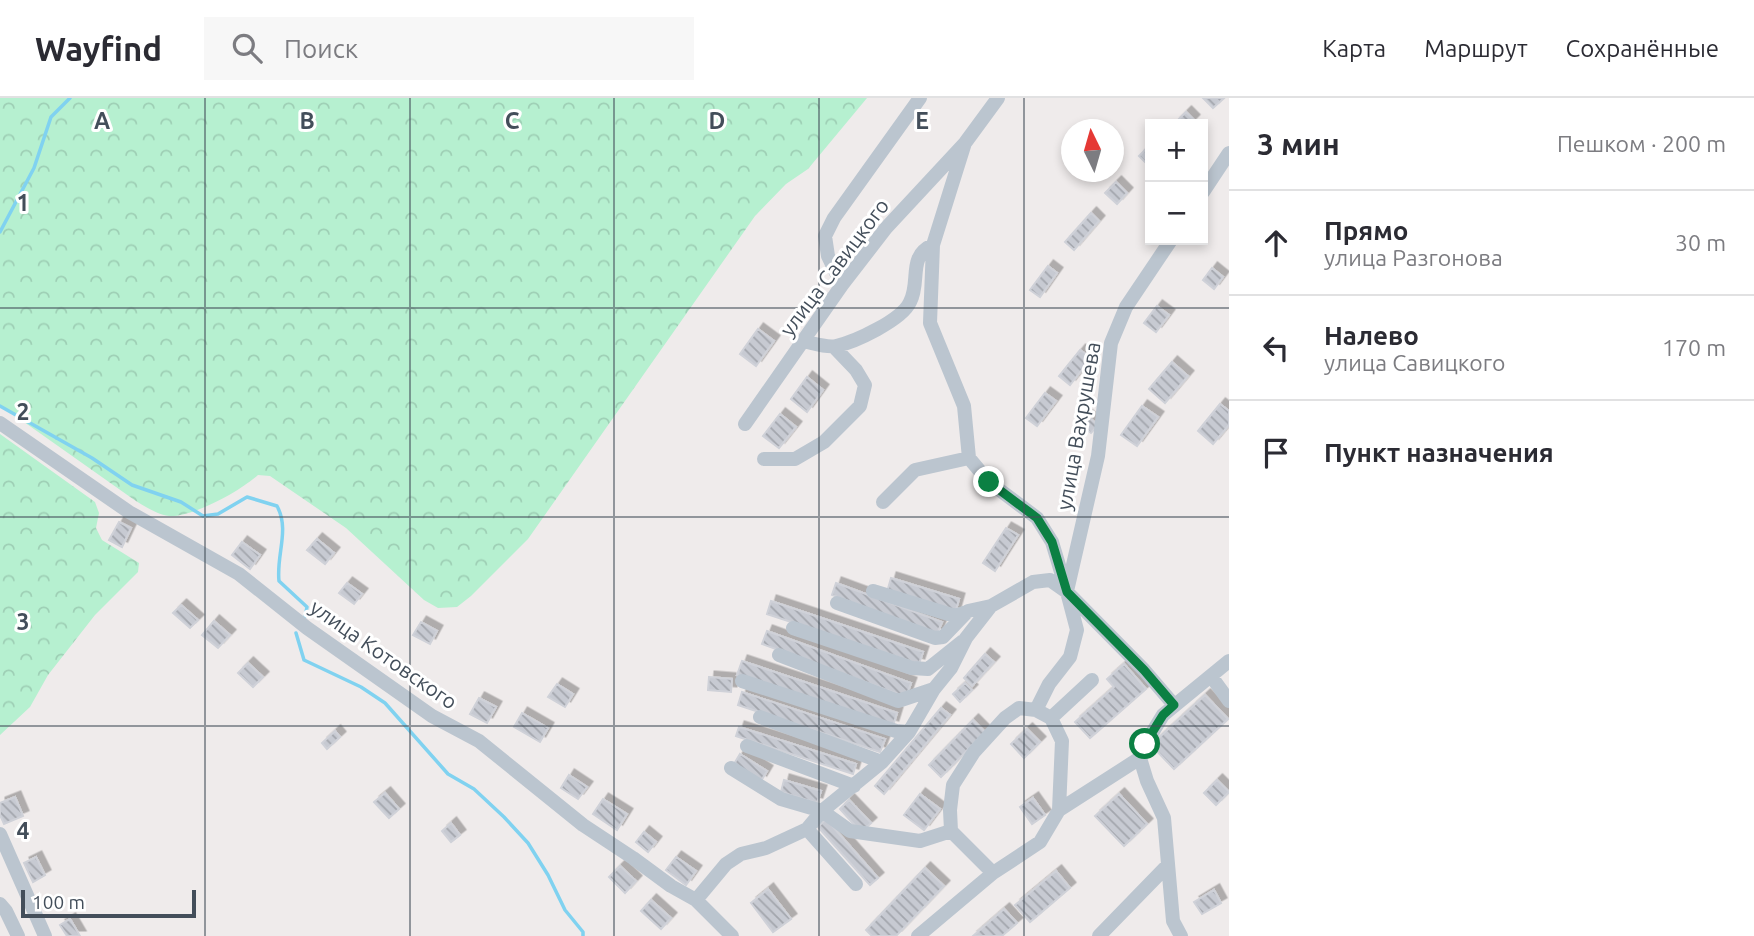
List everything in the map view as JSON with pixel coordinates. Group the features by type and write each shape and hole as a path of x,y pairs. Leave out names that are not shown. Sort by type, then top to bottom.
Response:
{"street":[{"path":"842,285 828,256 825,236 834,218 920,98"},
{"name":"улица Савицкого","path":"745,424 842,285 886,228 965,143 998,98"},
{"name":"улица Савицкого","path":"965,143 933,245 930,323 964,406 969,458"},
{"path":"1208,184 1229,153"},
{"path":"803,341 834,347 897,318 910,302 918,258 924,249 933,245"},
{"name":"улица Вахрушева","path":"1067,592 1098,456 1111,343 1126,307 1168,245"},
{"path":"764,458 795,459 824,442 860,406 865,385 856,370 834,347"},
{"name":"улица Котовского","path":"0,424 130,512 239,574 307,628 432,716 479,741 583,825 671,886 696,900 732,936"},
{"path":"884,502 915,470 969,458 989,482 1037,518 1052,542 1077,630 1070,657 1049,684 1036,710"},
{"path":"873,592 956,617 968,611 991,606 1033,582 1050,580 1067,592 1144,670 1174,705"},
{"path":"837,603 935,638 943,638 968,611"},
{"path":"696,900 726,864 741,854 766,848 807,830 822,811 882,762 909,732 934,689 951,668 966,638 991,606"},
{"path":"793,628 912,668 928,669 966,638"},
{"path":"779,655 898,701 934,689"},
{"path":"1172,936 1164,818 1147,781 1140,758 1141,751 1163,715 1229,661"},
{"path":"1211,677 1229,701"},
{"path":"1051,718 1092,680"},
{"path":"742,681 896,731 909,732"},
{"path":"993,873 951,831 953,785 974,752 1004,718 1019,708 1036,710 1051,718 1062,741 1059,810"},
{"path":"760,718 882,762"},
{"path":"747,746 854,786"},
{"path":"918,936 993,873 1040,842 1059,810 1140,758"},
{"path":"731,768 780,799 822,811 850,831 920,841 951,831"},
{"path":"807,830 856,884"},
{"path":"0,834 45,936"},
{"path":"1099,936 1167,866"},
{"path":"0,904 18,936"},
{"path":"1173,921 1181,936"}],"green space":[{"path":"0,98 867,98 808,169 786,184 755,216 528,539 457,607 438,608 424,600 346,528 270,476 258,475 230,494 195,511 174,516 163,515 133,499 0,405"},
{"path":"0,434 95,502 99,513 96,528 102,540 139,563 138,572 95,615 48,675 30,707 0,735"}],"building":[{"path":"1203,98 1224,98 1213,108"},
{"path":"1186,112 1193,119 1179,119"},
{"path":"1145,150 1145,162 1139,156"},
{"path":"1116,182 1127,193 1117,204 1105,193"},
{"path":"1091,213 1099,221 1074,250 1065,242"},
{"path":"1048,266 1057,273 1040,297 1030,290"},
{"path":"1212,268 1223,277 1214,289 1203,280"},
{"path":"1157,306 1169,315 1156,332 1144,323"},
{"path":"758,329 774,341 756,366 740,354"},
{"path":"1080,350 1091,358 1070,385 1059,376"},
{"path":"1172,362 1188,376 1165,403 1149,389"},
{"path":"807,377 823,390 807,412 791,399"},
{"path":"1045,393 1056,401 1037,426 1026,418"},
{"path":"1220,404 1229,411 1229,425 1213,444 1198,431"},
{"path":"1142,406 1158,417 1137,446 1121,435"},
{"path":"1084,413 1098,425 1091,433 1077,422"},
{"path":"780,414 796,427 779,448 763,436"},
{"path":"119,522 131,528 122,547 109,540"},
{"path":"1006,528 1018,535 995,571 983,563"},
{"path":"317,539 334,553 325,564 307,550"},
{"path":"242,542 260,555 250,569 232,555"},
{"path":"891,578 959,599 955,613 887,592"},
{"path":"347,583 362,594 354,604 339,593"},
{"path":"836,583 942,622 937,634 832,595"},
{"path":"771,601 923,652 919,664 767,614"},
{"path":"181,605 198,620 190,628 173,613"},
{"path":"214,621 230,635 218,648 202,635"},
{"path":"421,622 437,631 430,644 413,635"},
{"path":"767,631 911,683 906,697 762,644"},
{"path":"985,654 994,662 972,686 964,678"},
{"path":"742,661 897,713 893,726 737,675"},
{"path":"248,663 263,677 253,687 238,673"},
{"path":"1124,664 1146,689 1090,738 1075,722 1114,687 1107,679"},
{"path":"709,677 732,679 731,692 708,690"},
{"path":"965,683 972,690 960,702 953,694"},
{"path":"557,684 573,694 565,707 548,697"},
{"path":"742,692 885,739 880,752 738,705"},
{"path":"1205,695 1228,719 1174,769 1151,745"},
{"path":"479,698 496,707 487,723 470,714"},
{"path":"941,708 950,715 884,794 875,786"},
{"path":"522,713 548,728 540,742 514,727"},
{"path":"973,720 985,732 941,777 929,765"},
{"path":"739,727 856,764 853,774 736,736"},
{"path":"1027,729 1040,742 1024,758 1011,744"},
{"path":"335,731 340,737 327,749 322,743"},
{"path":"740,754 767,771 761,781 734,764"},
{"path":"569,775 587,787 578,799 561,788"},
{"path":"784,780 821,791 817,803 781,792"},
{"path":"1217,780 1229,792 1216,805 1204,793"},
{"path":"385,793 399,809 389,818 374,802"},
{"path":"920,794 940,809 924,830 904,815"},
{"path":"1119,794 1147,824 1124,846 1095,816"},
{"path":"15,797 23,816 4,824 0,815 0,803"},
{"path":"1033,798 1045,815 1032,824 1020,807"},
{"path":"603,799 627,814 617,830 593,814"},
{"path":"849,800 871,823 861,832 840,809"},
{"path":"826,819 878,878 870,885 818,827"},
{"path":"451,823 460,835 451,842 442,831"},
{"path":"644,832 656,842 648,852 636,842"},
{"path":"36,857 45,875 33,882 24,863"},
{"path":"676,857 696,871 686,885 666,870"},
{"path":"620,866 636,881 625,893 609,877"},
{"path":"925,868 944,886 896,936 872,936 866,930"},
{"path":"1056,871 1070,888 1030,922 1015,905"},
{"path":"768,889 791,919 773,932 751,903"},
{"path":"1214,890 1221,903 1202,914 1194,902"},
{"path":"651,900 671,918 661,929 641,911"},
{"path":"1004,909 1017,923 1002,936 973,936"},
{"path":"70,919 80,936 67,936 60,925"}],"waterway":[{"path":"0,232 34,168 51,117 70,98"},
{"path":"0,406 92,458 132,485 181,502 203,516 218,514 247,497 277,506 283,533 279,581 307,607 305,617"},
{"path":"296,633 304,660 361,687 385,703 448,774 474,789 504,817 528,843 565,910 583,932 583,936"}],"route":[{"path":"989,482 1037,518 1052,542 1067,592 1144,670 1174,705 1163,715 1145,744"}]}
